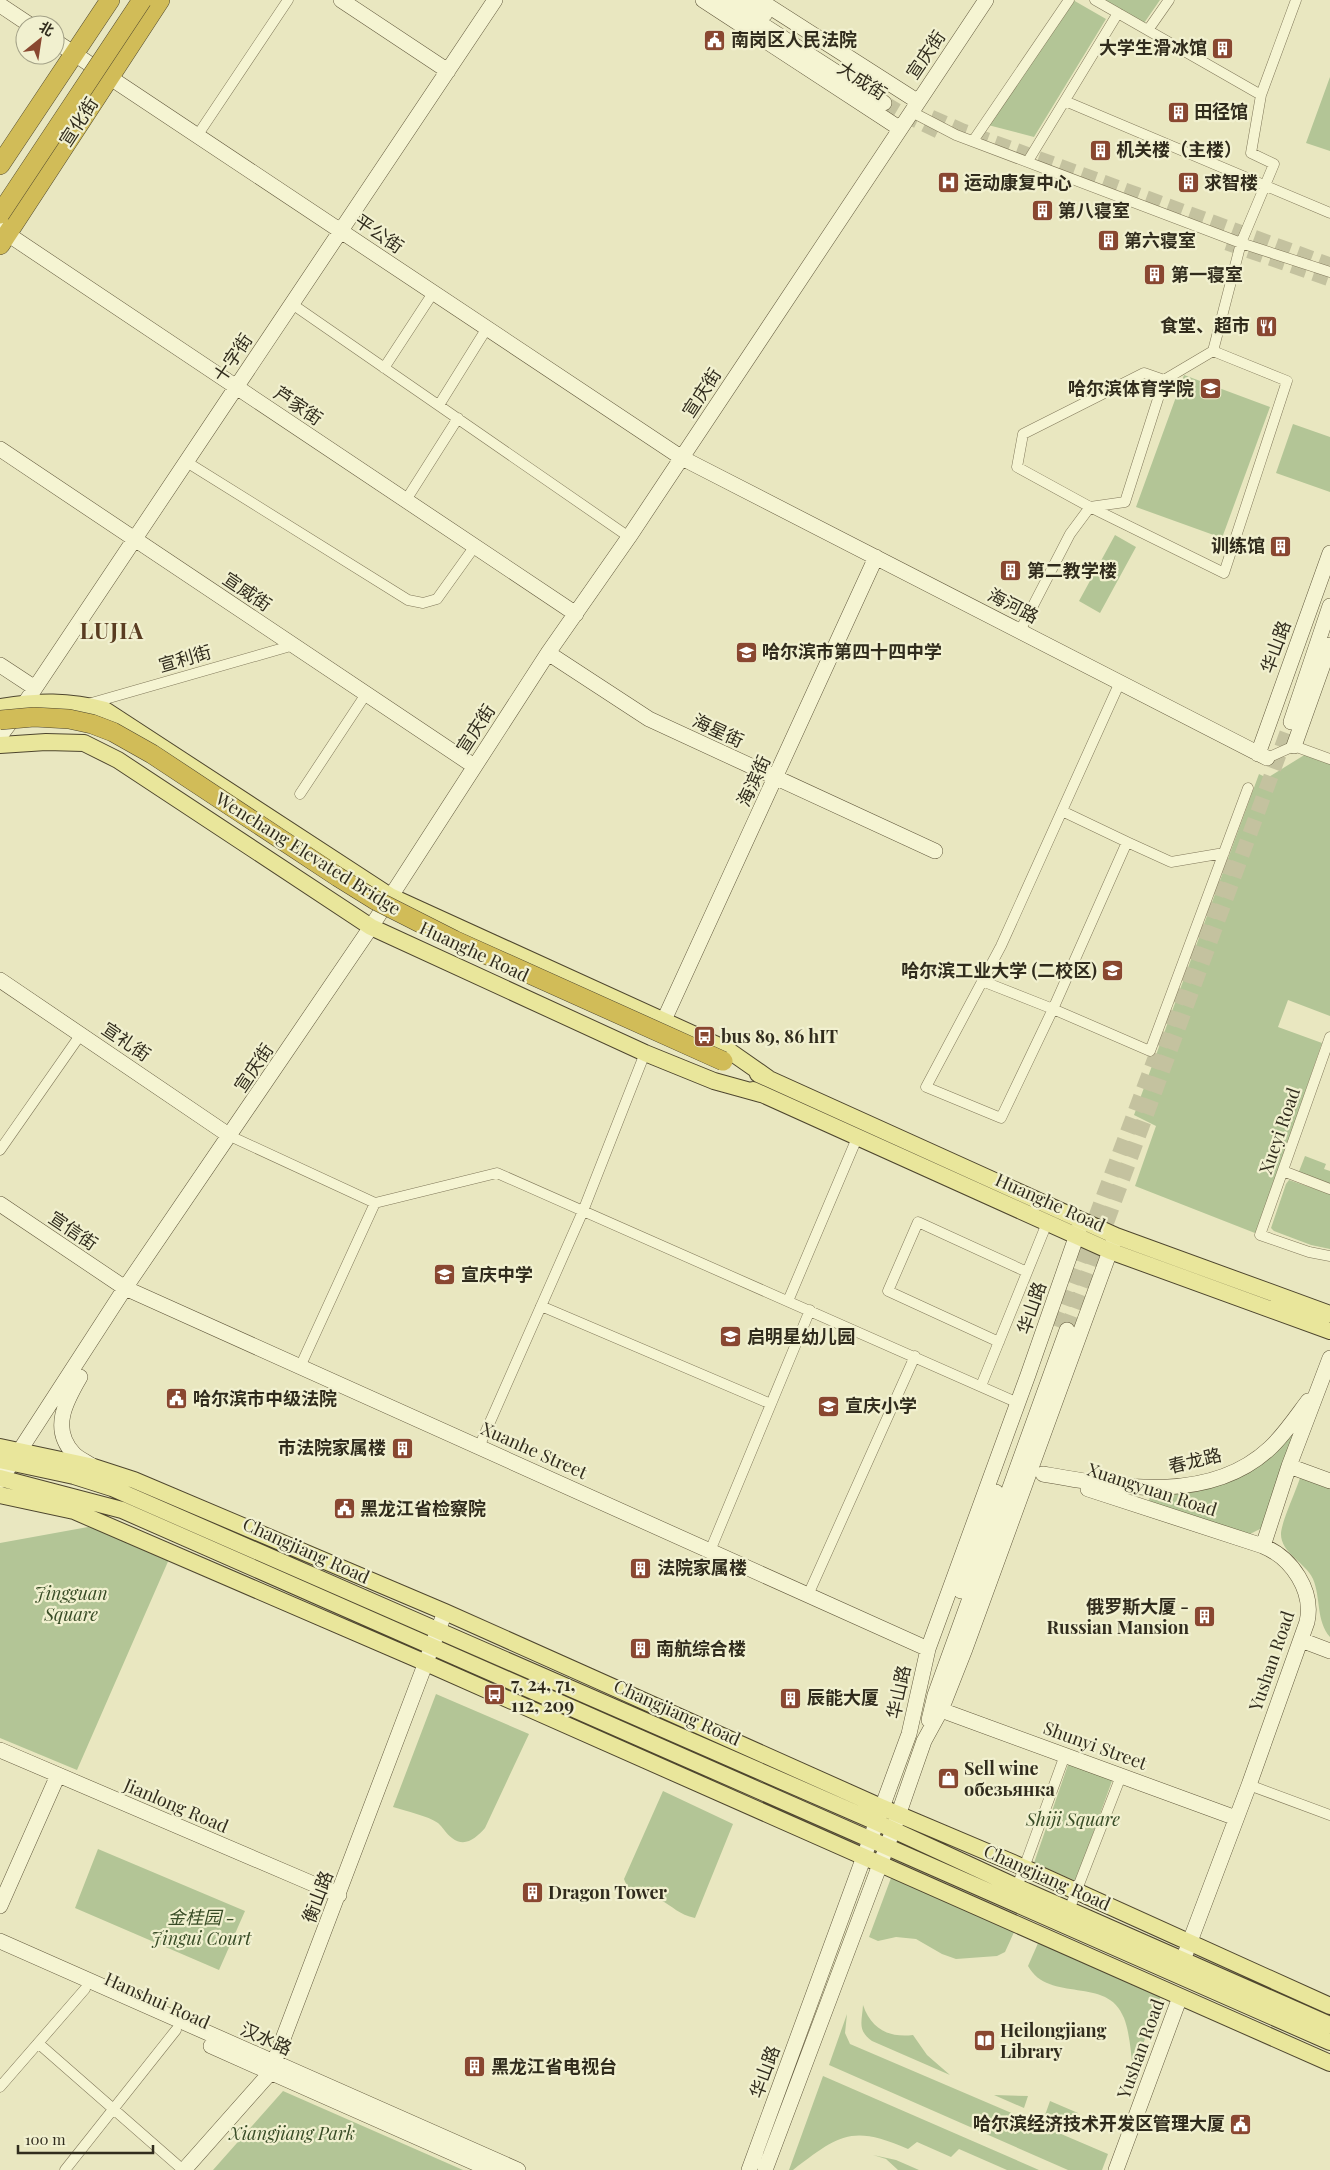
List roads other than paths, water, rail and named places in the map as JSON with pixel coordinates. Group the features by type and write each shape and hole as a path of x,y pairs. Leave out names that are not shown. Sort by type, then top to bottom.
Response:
{"highway":[{"path":"0,165 110,0"},
{"path":"0,194 129,0"},
{"path":"0,214 142,0"},
{"name":"宣化街","path":"2,237 160,0"},
{"name":"Wenchang Elevated Bridge","path":"0,720 42,717 69,719 92,724 113,732 152,754 375,900 454,940 720,1066"},
{"name":"Wenchang Elevated Bridge","path":"0,732 26,729 64,730 97,738 122,749 372,912 452,952 720,1066"}],"main road":[{"name":"Huanghe Road","path":"0,707 49,701 85,705 105,710 390,896 728,1050 768,1078 1079,1229 1330,1331"},
{"name":"Huanghe Road","path":"0,745 46,742 84,743 118,760 371,927 645,1052 714,1081 761,1094 1047,1223 1079,1229"},
{"name":"Huanghe Road","path":"720,1066 768,1078"},
{"name":"Huanghe Road","path":"720,1066 761,1094"},
{"name":"Huanghe Road","path":"1113,1244 1330,1314"},
{"path":"0,1448 11,1458 94,1467 134,1480 445,1612 878,1814 899,1814 1077,1891 1330,2006"},
{"name":"Changjiang Road","path":"11,1458 112,1488 438,1631 878,1814 893,1830 1017,1887 1330,2025"},
{"name":"Changjiang Road","path":"1,1479 122,1510 1330,2042"},
{"path":"0,1495 74,1511 426,1663 1330,2063"}],"street":[{"path":"197,136 288,0"},
{"path":"341,0 448,71"},
{"name":"十字街","path":"0,736 25,703 495,0"},
{"name":"大成街","path":"703,0 899,128"},
{"name":"大成街","path":"724,0 886,99 745,0"},
{"name":"大成街","path":"759,0 914,106"},
{"name":"宣庆街","path":"1,1479 11,1458 129,1290 371,927 548,653 682,458 899,128 986,0"},
{"path":"974,141 1070,0"},
{"path":"1096,0 1260,95"},
{"path":"1148,30 1169,0"},
{"path":"1020,631 1070,534 1090,507 1125,502 1164,380 1213,351 1241,243 1267,186 1274,164 1251,153 1260,95 1296,0"},
{"path":"0,5 15,15"},
{"path":"1028,161 1118,13"},
{"name":"平公街","path":"65,48 682,458"},
{"path":"1064,101 1330,213"},
{"path":"914,106 956,135 1241,243 1330,272"},
{"name":"芦家街","path":"2,237 236,387 576,614"},
{"path":"384,368 433,293"},
{"path":"292,304 629,537"},
{"path":"439,405 487,328"},
{"path":"1164,380 1144,373 1024,434 1018,467 1090,507 1224,573 1286,381 1213,351"},
{"path":"406,500 458,418"},
{"name":"宣威街","path":"0,449 474,766"},
{"name":"海河路","path":"682,458 1262,756"},
{"path":"185,462 408,600 423,604 437,599 475,546"},
{"name":"华山路","path":"1262,756 1330,554"},
{"name":"海滨街","path":"664,1020 876,558"},
{"path":"1330,580 1286,721 1330,606"},
{"path":"1294,746 1330,645"},
{"name":"宣利街","path":"85,705 294,646"},
{"name":"海星街","path":"548,653 649,719 935,851"},
{"path":"0,665 35,688"},
{"path":"1120,682 1001,946 926,1087 1001,1118 1054,1009 1128,842"},
{"path":"300,794 366,694"},
{"path":"1262,756 1294,746 1330,759"},
{"path":"982,981 1054,1009 1150,1051 1248,788"},
{"path":"1062,811 1171,862 1224,853"},
{"name":"宣礼街","path":"0,980 230,1136"},
{"path":"0,1150 80,1034"},
{"name":"Xueyi Road","path":"1330,1037 1260,1235 1309,1252 1330,1256"},
{"path":"478,1447 583,1211 645,1052"},
{"path":"230,1136 375,1203 498,1173 1018,1403"},
{"path":"788,1301 857,1138"},
{"path":"1283,1171 1330,1189"},
{"path":"300,1367 375,1203"},
{"name":"宣信街","path":"0,1204 129,1290"},
{"path":"999,1342 888,1291 918,1222 1027,1272"},
{"path":"981,1386 1047,1223"},
{"name":"华山路","path":"748,2170 909,1734 928,1648 1018,1403 1079,1229"},
{"name":"华山路","path":"765,2170 899,1814 924,1741 941,1710 1037,1472 1113,1244"},
{"path":"94,1467 74,1454 67,1444 63,1434 64,1406 129,1290"},
{"name":"Xuanhe Street","path":"129,1290 928,1648"},
{"path":"541,1306 771,1404"},
{"path":"710,1551 810,1310"},
{"path":"909,1734 1061,1328 935,1695 924,1741"},
{"path":"808,1595 915,1356"},
{"path":"1263,1546 1330,1358"},
{"name":"春龙路","path":"1037,1472 1098,1484 1155,1488 1180,1486 1227,1474 1270,1448 1319,1386"},
{"path":"1290,1466 1330,1480"},
{"name":"Xuangyuan Road","path":"1037,1472 1263,1546"},
{"name":"Yushan Road","path":"1183,1960 1249,1785 1301,1640 1309,1611 1309,1603 1304,1587 1286,1563 1273,1550 1263,1546"},
{"name":"衡山路","path":"183,2170 272,2068 445,1612"},
{"path":"1301,1640 1330,1651"},
{"name":"Shunyi Street","path":"941,1710 1236,1818"},
{"name":"Jianlong Road","path":"0,1750 338,1895"},
{"path":"1017,1887 1065,1755"},
{"path":"0,1906 58,1776"},
{"path":"1069,1910 1121,1776"},
{"path":"1249,1785 1330,1815"},
{"name":"汉水路","path":"0,1941 272,2068 518,2170"},
{"name":"Hanshui Road","path":"0,1951 176,2030 272,2068 491,2170"},
{"path":"0,2086 85,1990"},
{"name":"Yushan Road","path":"1116,2170 1180,1997"},
{"path":"65,2170 176,2030"},
{"path":"38,2042 183,2170"}],"tunnel":[{"path":"884,103 942,133"},
{"path":"931,117 963,131 1330,265"},
{"path":"1227,243 1330,279"},
{"path":"1067,1330 1291,722"},
{"path":"1055,1326 1232,852"}],"place":[{"name":"南岗区人民法院","path":"715,40"},
{"name":"大学生滑冰馆","path":"1223,48"},
{"name":"田径馆","path":"1178,112"},
{"name":"机关楼（主楼）","path":"1100,150"},
{"name":"运动康复中心","path":"948,183"},
{"name":"求智楼","path":"1188,183"},
{"name":"第八寝室","path":"1042,211"},
{"name":"第六寝室","path":"1108,241"},
{"name":"第一寝室","path":"1155,275"},
{"name":"食堂、超市","path":"1266,326"},
{"name":"哈尔滨体育学院","path":"1210,389"},
{"name":"训练馆","path":"1281,546"},
{"name":"第二教学楼","path":"1011,571"},
{"name":"哈尔滨市第四十四中学","path":"746,652"},
{"name":"哈尔滨工业大学 (二校区)","path":"1113,971"},
{"name":"bus 89, 86 hIT","path":"705,1037"},
{"name":"宣庆中学","path":"445,1275"},
{"name":"启明星幼儿园","path":"731,1337"},
{"name":"哈尔滨市中级法院","path":"177,1399"},
{"name":"宣庆小学","path":"829,1406"},
{"name":"市法院家属楼","path":"402,1448"},
{"name":"黑龙江省检察院","path":"344,1509"},
{"name":"法院家属楼","path":"641,1568"},
{"name":"俄罗斯大厦 - Russian Mansion","path":"1205,1617"},
{"name":"南航综合楼","path":"640,1649"},
{"name":"7, 24, 71, 112, 209","path":"495,1695"},
{"name":"辰能大厦","path":"791,1698"},
{"name":"Sell wine обезьянка","path":"948,1779"},
{"name":"Dragon Tower","path":"532,1893"},
{"name":"Heilongjiang Library","path":"984,2041"},
{"name":"黑龙江省电视台","path":"475,2067"},
{"name":"哈尔滨经济技术开发区管理大厦","path":"1241,2124"}],"district":[{"name":"LUJIA","path":"112,631"}],"park label":[{"name":"Jingguan Square","path":"71,1604"},
{"name":"Shiji Square","path":"1073,1820"},
{"name":"金桂园 - Jingui Court","path":"201,1928"},
{"name":"Xiangjiang Park","path":"292,2134"}]}
